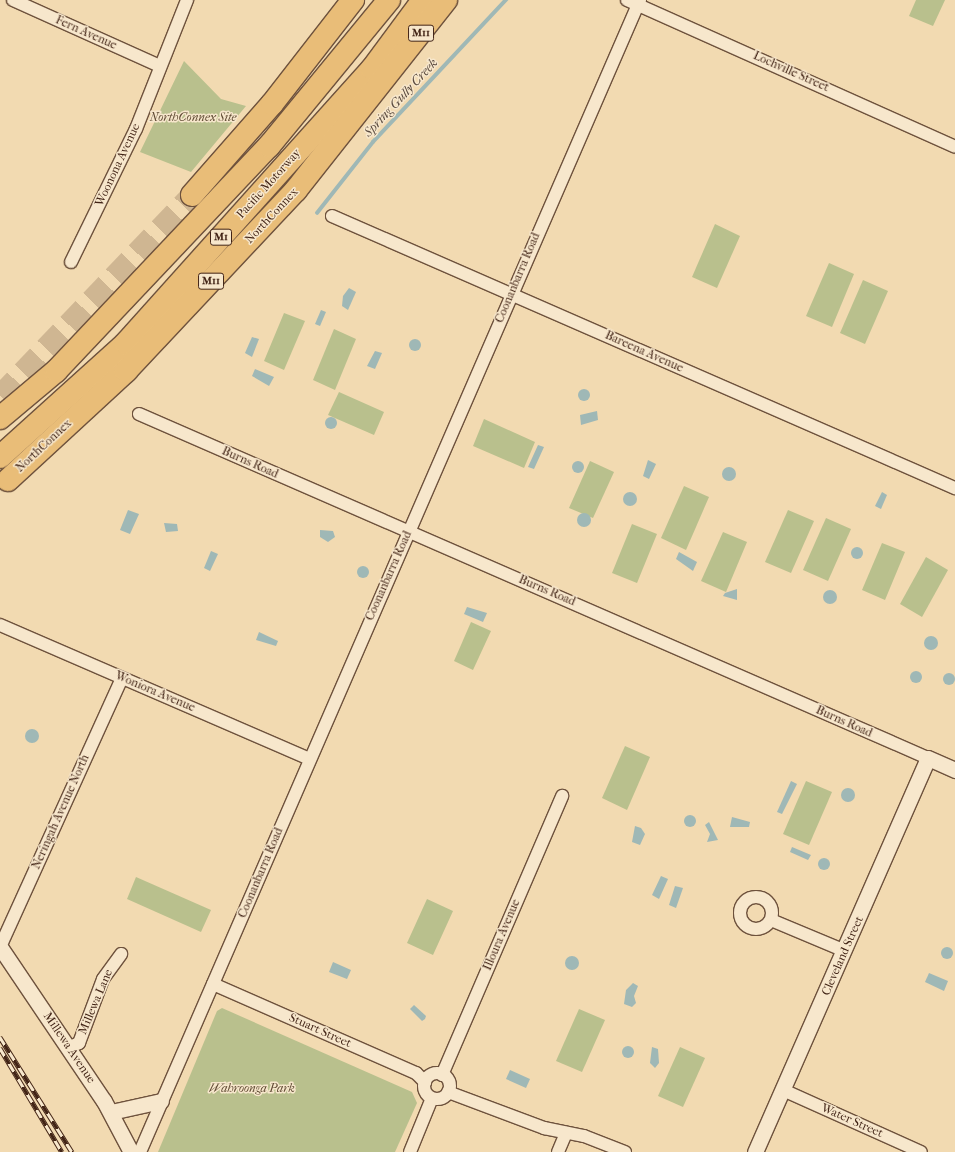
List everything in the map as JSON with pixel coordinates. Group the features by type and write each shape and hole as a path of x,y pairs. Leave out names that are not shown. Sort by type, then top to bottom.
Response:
{"highway":[{"path":"192,195 272,104 353,0"},
{"name":"Pacific Motorway","path":"0,418 56,371 269,146 389,0"},
{"name":"Pacific Motorway","path":"0,457 126,343 372,69 423,0"},
{"name":"NorthConnex","path":"8,480 126,371 296,190 446,0"}],"street":[{"name":"Fern Avenue","path":"13,0 160,66"},
{"name":"Woonona Avenue","path":"71,262 136,129 160,66 188,0"},
{"name":"Lochville Street","path":"635,2 955,147"},
{"name":"Coonanbarra Road","path":"140,1152 409,531 635,2"},
{"name":"Bareena Avenue","path":"332,216 955,488"},
{"name":"Burns Road","path":"139,414 955,770"},
{"name":"Woniora Avenue","path":"0,625 309,759"},
{"name":"Neringah Avenue North","path":"0,947 122,678"},
{"name":"Cleveland Street","path":"755,1152 845,951 928,758"},
{"name":"Illoura Avenue","path":"442,1075 562,796"},
{"path":"771,920 845,951"},
{"name":"Millewa Avenue","path":"0,947 70,1047 111,1112 130,1152"},
{"name":"Millewa Lane","path":"70,1047 79,1044 103,979 121,954"},
{"name":"Stuart Street","path":"213,984 416,1073 425,1082"},
{"path":"433,1074 442,1075 448,1081 448,1092 440,1098 432,1098 425,1090 425,1082 433,1074"},
{"name":"Water Street","path":"783,1090 921,1152"},
{"path":"448,1092 625,1152"},
{"path":"410,1152 432,1098"},
{"path":"111,1112 161,1102"},
{"path":"558,1152 566,1133"}],"green space":[{"path":"916,0 945,0 933,26 909,16"},
{"name":"NorthConnex Site","path":"184,61 221,99 246,106 191,172 140,152"},
{"path":"715,224 740,236 717,288 692,277"},
{"path":"829,263 854,274 832,327 806,316"},
{"path":"863,280 888,291 865,344 840,333"},
{"path":"284,313 305,321 284,370 264,361"},
{"path":"334,329 356,339 335,390 313,380"},
{"path":"339,392 384,412 374,435 328,415"},
{"path":"484,419 535,442 524,468 473,446"},
{"path":"590,461 614,472 593,518 569,508"},
{"path":"684,486 709,497 686,550 661,538"},
{"path":"788,510 814,521 791,573 765,562"},
{"path":"826,518 851,529 828,581 803,570"},
{"path":"632,524 657,534 637,583 612,573"},
{"path":"723,532 747,542 726,592 701,581"},
{"path":"882,543 905,552 885,600 862,590"},
{"path":"926,557 948,570 922,617 900,604"},
{"path":"471,622 491,631 473,670 454,661"},
{"path":"625,746 650,757 627,810 602,798"},
{"path":"806,781 832,792 809,845 783,834"},
{"path":"136,877 211,910 201,932 127,899"},
{"path":"427,899 453,911 433,955 407,943"},
{"name":"Wahroonga Park","path":"222,1008 412,1092 417,1103 395,1152 158,1152 217,1011"},
{"path":"579,1009 605,1020 582,1072 556,1061"},
{"path":"680,1047 705,1058 683,1107 658,1096"}],"water":[{"path":"349,288 356,292 348,310 342,306 343,296"},
{"path":"321,310 326,312 320,326 315,324"},
{"path":"252,337 259,339 252,357 245,353"},
{"path":"415,339 419,341 421,345 419,349 415,351 411,349 409,345 411,341"},
{"path":"375,351 382,353 375,369 367,366"},
{"path":"255,369 274,377 269,386 252,376"},
{"path":"584,389 588,391 590,395 588,399 584,401 580,399 578,395 580,391"},
{"path":"597,411 598,420 581,425 580,415"},
{"path":"329,417 333,417 337,423 333,429 329,429 325,425 325,421"},
{"path":"538,445 544,447 534,469 528,467"},
{"path":"648,460 656,464 649,479 643,476"},
{"path":"580,461 583,462 583,472 576,473 573,472 572,465 573,462"},
{"path":"729,467 734,469 736,474 734,479 729,481 724,479 722,474 724,469"},
{"path":"627,492 633,492 637,496 637,502 633,506 627,506 623,502 623,496"},
{"path":"882,492 887,495 881,509 875,506"},
{"path":"128,510 139,514 130,534 120,530"},
{"path":"584,513 589,515 591,520 589,525 584,527 579,525 577,520 579,515"},
{"path":"164,523 177,524 178,531 166,532"},
{"path":"320,530 333,531 335,537 328,542 320,537"},
{"path":"855,547 859,547 863,553 859,559 855,559 851,555 851,551"},
{"path":"211,551 218,554 210,571 204,568"},
{"path":"679,552 697,562 693,571 676,559"},
{"path":"363,566 367,568 369,572 367,576 363,578 359,576 357,572 359,568"},
{"path":"737,589 737,600 723,596 725,593"},
{"path":"827,590 833,590 837,594 837,600 833,604 827,604 823,600 823,594"},
{"path":"467,607 487,613 483,622 464,614"},
{"path":"259,632 278,641 276,646 256,640"},
{"path":"931,636 936,638 938,643 936,648 931,650 926,648 924,643 926,638"},
{"path":"918,671 921,672 921,682 914,683 911,682 910,675 911,672"},
{"path":"951,673 954,674 954,684 947,685 944,684 943,677 944,674"},
{"path":"32,729 37,731 39,736 37,741 32,743 27,741 25,736 27,731"},
{"path":"791,781 797,784 782,814 777,812"},
{"path":"848,788 853,790 855,795 853,800 848,802 843,800 841,795 843,790"},
{"path":"690,815 694,817 696,821 694,825 690,827 686,825 684,821 686,817"},
{"path":"732,817 750,822 749,827 730,827"},
{"path":"709,822 718,840 707,842 710,834 705,825"},
{"path":"635,826 641,828 645,834 640,845 632,842"},
{"path":"792,847 811,855 808,860 790,852"},
{"path":"822,858 826,858 830,864 826,870 822,870 818,866 818,862"},
{"path":"661,876 668,879 659,899 652,895"},
{"path":"675,886 683,888 676,908 669,905"},
{"path":"945,947 949,947 953,953 949,959 945,959 941,955 941,951"},
{"path":"572,956 577,958 579,963 577,968 572,970 567,968 565,963 567,958"},
{"path":"333,962 351,970 347,979 329,972"},
{"path":"929,973 948,981 944,991 925,982"},
{"path":"633,983 638,986 634,996 636,1003 632,1007 624,1004 626,990"},
{"path":"414,1005 426,1016 422,1021 410,1009"},
{"path":"626,1046 630,1046 634,1052 630,1058 626,1058 622,1054 622,1050"},
{"path":"652,1047 658,1049 659,1063 655,1068 650,1063"},
{"path":"510,1070 530,1079 526,1088 506,1079"}],"waterway":[{"name":"Spring Gully Creek","path":"317,213 373,142 506,0"}],"tunnel":[{"path":"0,396 192,195"}],"railway":[{"path":"0,1037 72,1152"},
{"path":"0,1048 62,1152"}]}
